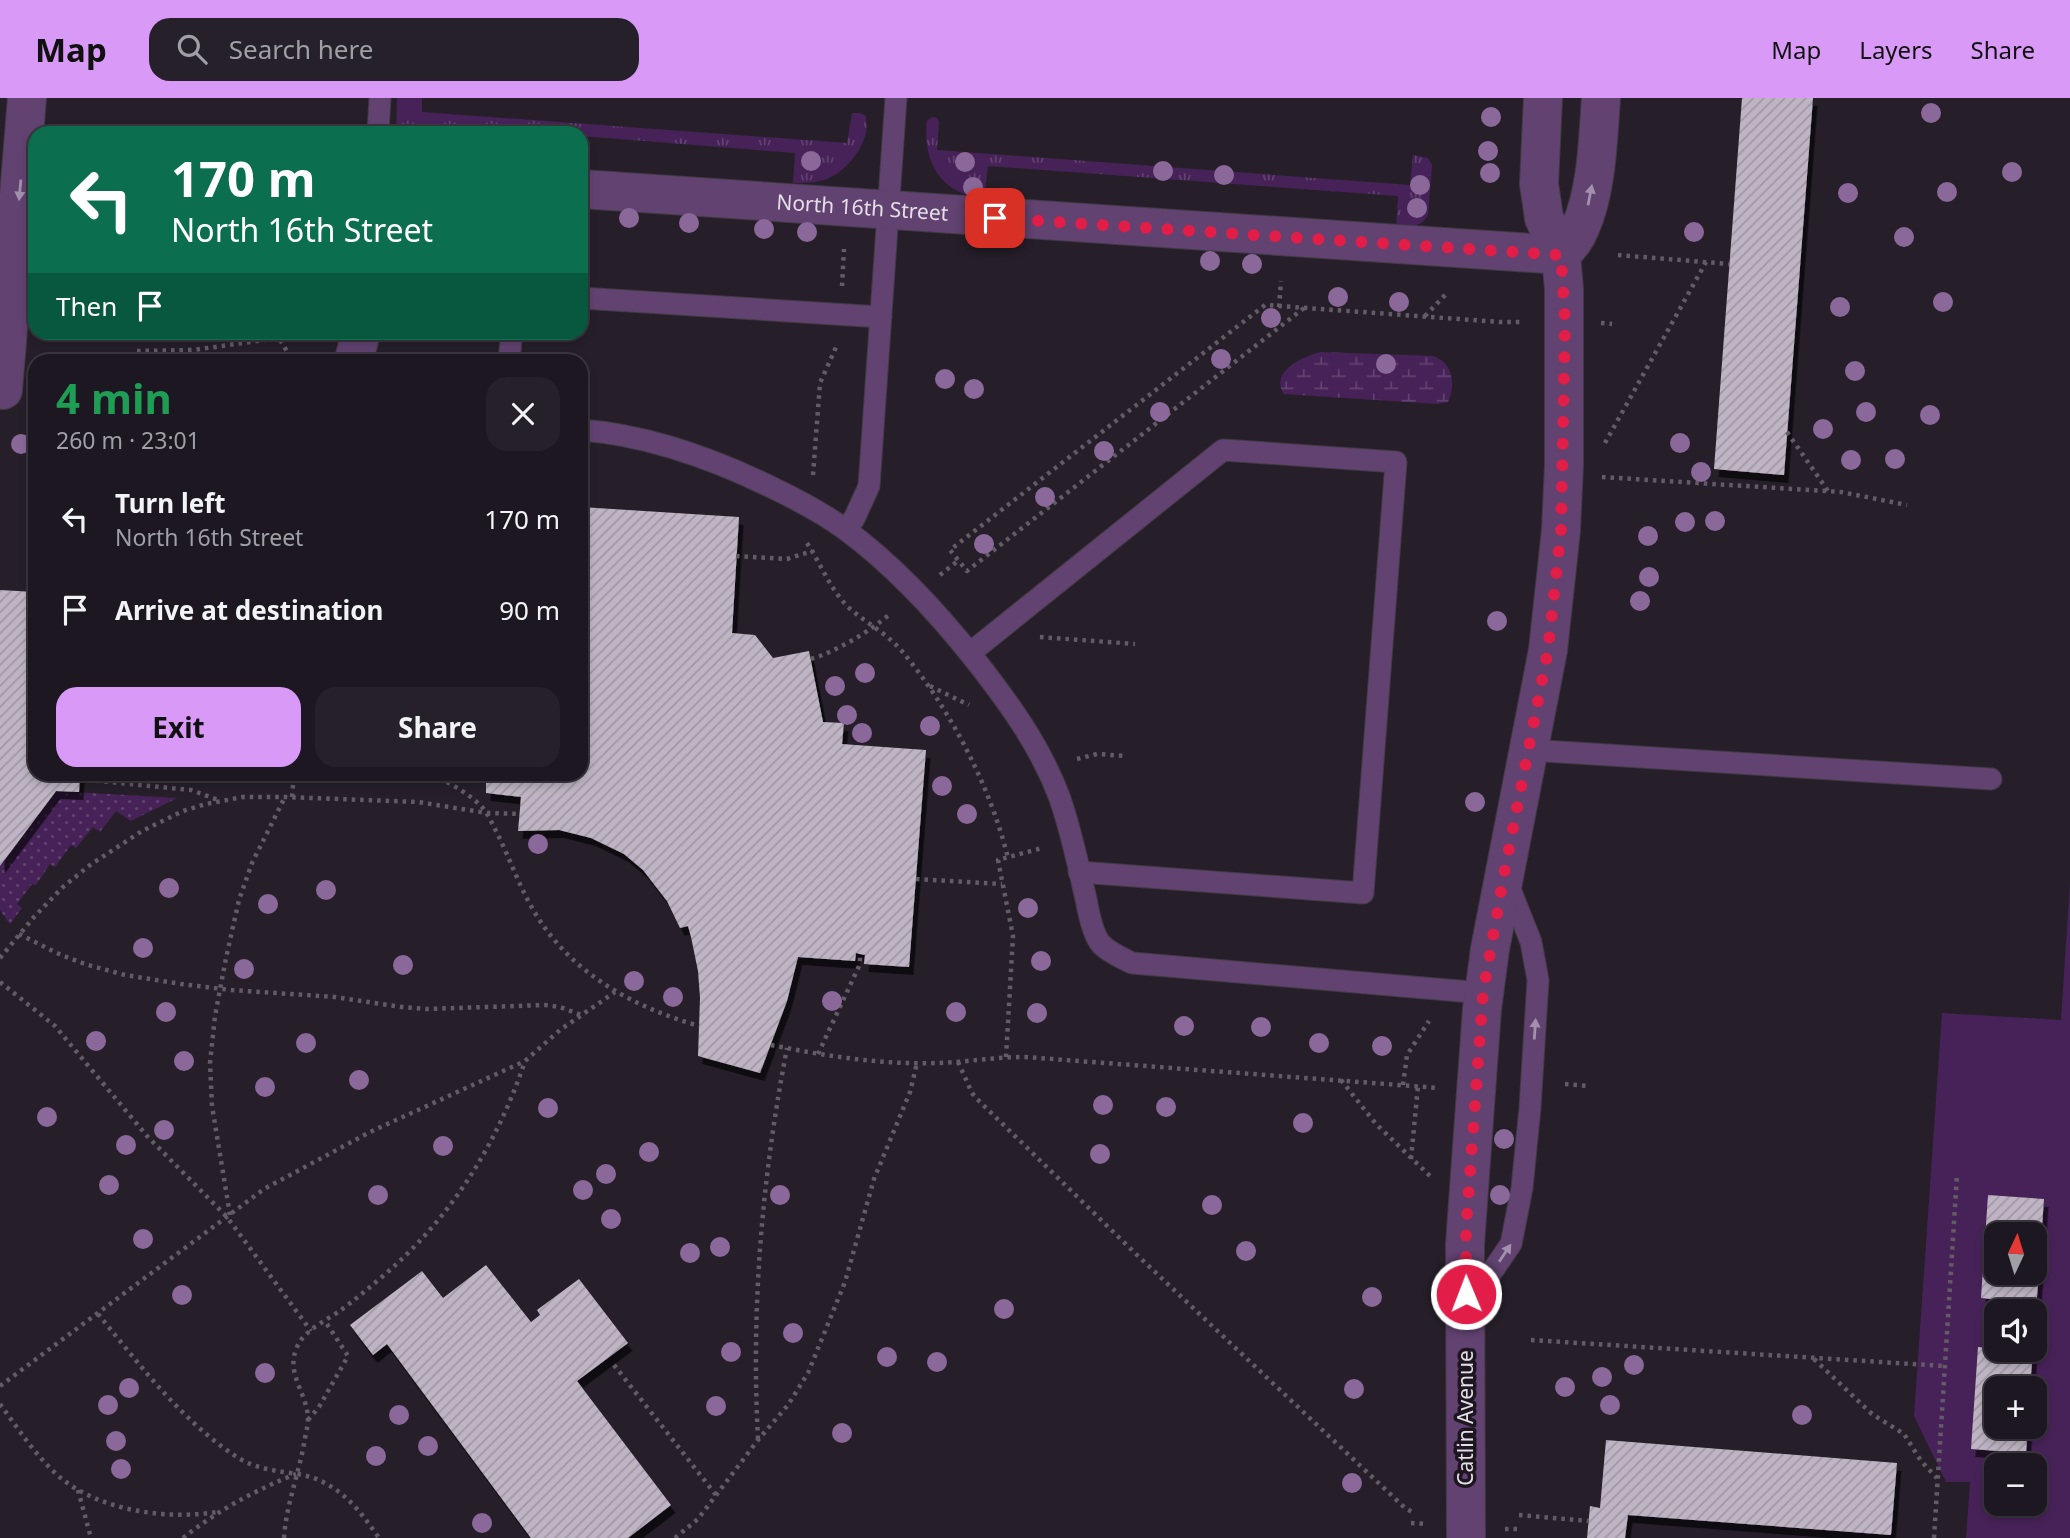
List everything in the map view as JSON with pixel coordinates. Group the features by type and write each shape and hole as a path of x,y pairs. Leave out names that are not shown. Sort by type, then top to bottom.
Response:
{"street":[{"path":"13,391 27,98"},
{"name":"Catlin Avenue","path":"1466,1538 1466,1228 1483,993 1548,650 1561,530 1564,289 1561,255 1544,218 1539,184 1543,98"},
{"path":"1561,255 1579,231 1588,206 1596,158 1601,98"},
{"name":"North 16th Street","path":"588,190 1561,255"}],"lane":[{"path":"378,126 380,98"},
{"path":"845,529 853,519 869,486 896,98"},
{"path":"588,298 881,317"},
{"path":"588,431 630,436 675,448 730,467 811,506 870,549 917,593 970,653 1013,708 1049,775 1064,812 1090,917 1100,943 1132,963 1483,993"},
{"path":"970,653 1223,450 1396,462 1363,893 1079,872"},
{"path":"1528,750 1991,779"},
{"path":"1466,1310 1511,1244 1522,1188 1530,1108 1538,980 1531,942 1504,874"}],"path":[{"path":"842,294 844,249"},
{"path":"1618,255 1729,264"},
{"path":"1603,447 1706,262"},
{"path":"1279,307 1281,281"},
{"path":"1424,317 1448,292"},
{"path":"1304,308 967,571 950,550 1265,306 1304,308 1500,322 1526,321"},
{"path":"813,480 820,383 838,344 838,337"},
{"path":"137,351 193,349 248,340"},
{"path":"1787,432 1828,491"},
{"path":"1600,477 1828,491 1907,506"},
{"path":"801,536 839,597 857,615 898,646 929,685 984,788 1001,831 1008,858"},
{"path":"736,556 787,559 812,551"},
{"path":"939,576 959,560"},
{"path":"811,659 834,650 890,614"},
{"path":"1028,637 1135,644"},
{"path":"953,698 959,693"},
{"path":"1074,760 1097,754 1125,756"},
{"path":"99,781 191,790 219,801"},
{"path":"292,797 293,781"},
{"path":"444,781 470,796 487,813 530,905 571,959 615,992 658,1013 699,1026"},
{"path":"0,958 63,887 90,865 142,831 183,811 219,801 243,797 292,797 418,802 487,813 520,814"},
{"path":"228,1216 213,1122 210,1087 212,1047 235,915 248,873 285,797"},
{"path":"1006,1057 1014,945 998,860 1048,846"},
{"path":"916,879 1002,884"},
{"path":"19,934 61,955 96,967 164,982 335,997 427,1009 545,1004 582,1015"},
{"path":"817,1054 860,964 860,954"},
{"path":"0,982 55,1026 147,1136 228,1216 311,1331"},
{"path":"0,1386 264,1189 338,1149 525,1061 560,1030 615,992"},
{"path":"1403,1085 1407,1055 1433,1014"},
{"path":"771,1045 877,1061 958,1062 1006,1057 1442,1088"},
{"path":"758,1440 755,1351 762,1228 771,1137 787,1048"},
{"path":"284,1538 286,1515 308,1420 293,1365 298,1344 397,1263 451,1206 496,1128 525,1061"},
{"path":"958,1062 977,1099 1136,1254 1412,1512"},
{"path":"674,1538 698,1519 788,1405 812,1363 845,1282 874,1179 908,1098 917,1063"},
{"path":"1341,1080 1368,1115 1435,1182"},
{"path":"1565,1084 1590,1086"},
{"path":"1411,1159 1418,1086"},
{"path":"1934,1538 1957,1175"},
{"path":"98,1314 163,1392 219,1444 255,1466 297,1474 328,1485 348,1497 379,1538"},
{"path":"308,1420 319,1407 348,1356 325,1321"},
{"path":"1531,1340 1944,1366"},
{"path":"1813,1359 1872,1413 1903,1434 1937,1478"},
{"path":"614,1365 716,1495"},
{"path":"0,1405 43,1460 78,1490 124,1507 154,1513 191,1515 217,1512"},
{"path":"183,1538 217,1512 297,1474"},
{"path":"78,1490 91,1538"},
{"path":"1519,1515 1588,1521"}],"green space":[{"path":"397,98 422,98 422,112 847,143 852,113 865,115 867,124 866,134 857,153 843,169 823,180 793,183 795,153 588,137 588,126 396,126"},
{"path":"932,117 939,122 937,150 1410,185 1413,155 1428,158 1432,165 1428,215 1419,224 1396,228 1398,196 988,166 984,198 956,190 937,173 931,162 926,136 927,121"},
{"path":"1321,352 1433,356 1445,364 1451,375 1452,388 1448,402 1437,404 1284,394 1281,379 1284,372 1297,361"},
{"path":"56,791 177,798 131,821 116,811 100,832 93,827 76,848 71,845 55,867 50,864 36,885 32,884 17,904 22,908 10,924 0,910 0,866"},
{"path":"2070,882 2070,1538 1966,1538 1970,1482 1946,1482 1914,1416 1942,1013 2061,1020"}],"building":[{"path":"1742,98 1813,98 1784,475 1714,469"},
{"path":"588,507 739,517 732,633 755,635 773,658 809,651 823,722 844,723 842,744 926,750 909,967 864,964 865,955 856,953 855,961 798,957 787,1001 760,1073 698,1056 698,971 688,926 680,928 667,901 643,870 624,854 591,838 559,830 518,831 521,797 486,793 486,781 588,781"},
{"path":"0,590 28,592 28,781 80,781 79,792 56,791 0,866"},
{"path":"1988,1195 2044,1199 2042,1222 1986,1222"},
{"path":"1984,1254 1984,1285 2038,1285 2037,1299 1981,1298"},
{"path":"486,1265 531,1322 540,1315 537,1310 579,1279 628,1343 577,1381 671,1505 628,1538 531,1538 387,1344 373,1355 350,1325 422,1271 443,1298"},
{"path":"1978,1347 1984,1348 1984,1362 2032,1362 2031,1376 1984,1376 1984,1439 2027,1439 2026,1453 1971,1449"},
{"path":"1606,1440 1897,1463 1891,1535 1628,1515 1625,1538 1587,1538 1590,1506 1600,1508"}],"route":[{"path":"995,218 1561,255 1565,322 1561,530 1548,650 1483,993 1468,1188 1466,1294"}]}
